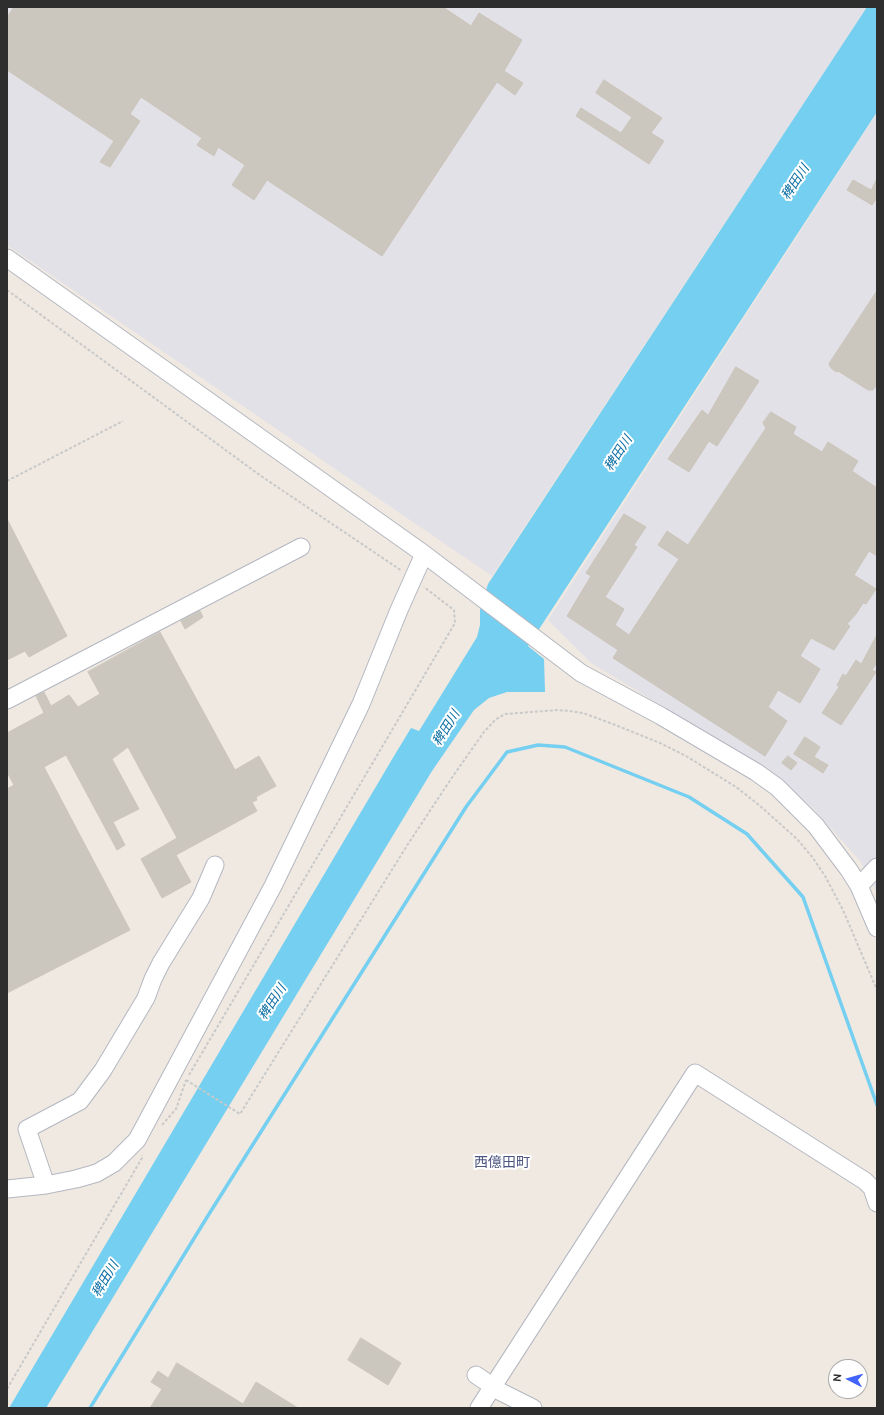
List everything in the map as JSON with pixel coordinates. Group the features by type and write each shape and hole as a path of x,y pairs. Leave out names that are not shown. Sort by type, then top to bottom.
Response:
{"street":[{"path":"7,258 424,554 582,673 661,716 756,772 777,787 816,826 846,865 859,886 877,928"},
{"path":"7,700 301,547"},
{"path":"144,1145 361,704 399,610 424,554"},
{"path":"46,1185 27,1129 80,1101 103,1070 146,998 161,963 201,898 215,866"},
{"path":"859,886 877,867"},
{"path":"479,1408 695,1073 865,1181 872,1188 877,1203"},
{"path":"7,1189 46,1185 97,1173 114,1163 137,1140 152,1128"},
{"path":"476,1375 501,1392 533,1408"}],"path":[{"path":"7,290 261,476 414,579 454,610 455,623 186,1080 176,1109 152,1128"},
{"path":"7,481 123,421"},
{"path":"186,1080 240,1114 404,851 453,776 494,720 505,714 558,710 570,710 583,713 618,726 686,756 736,787 759,804 796,839 813,858 825,876 843,910 877,990"},
{"path":"7,1389 142,1158 144,1145"}],"shaded area":[{"path":"7,7 867,7 492,576 7,245"},
{"path":"877,113 877,893 860,861 813,808 768,770 591,663 548,620"}],"water":[{"name":"稗田川","path":"867,7 877,7 877,112 528,646 544,659 545,692 507,692 489,698 474,710 432,771 46,1408 9,1408 394,756 411,728 419,731 477,637 480,625 480,610 488,584"}],"building":[{"path":"14,7 443,7 471,26 479,13 522,40 504,71 523,83 515,95 497,82 382,256 267,180 254,200 232,185 245,165 218,147 214,156 197,145 202,138 141,97 130,114 140,121 110,167 100,162 114,141 7,70 7,18"},
{"path":"604,80 662,118 651,133 664,141 649,164 576,116 581,108 621,133 632,117 596,93"},
{"path":"877,179 877,198 872,205 847,190 853,180 871,190"},
{"path":"877,291 877,384 873,390 868,390 838,371 836,372 829,364"},
{"path":"736,367 759,381 717,446 709,441 689,472 668,459 702,410 708,415"},
{"path":"771,412 796,427 793,434 822,452 828,442 858,461 852,471 877,488 877,556 869,551 854,575 876,589 866,604 863,603 847,624 850,626 834,650 811,638 800,656 820,669 800,703 778,690 768,707 787,721 765,756 613,658 618,650 567,616 591,576 586,573 624,514 646,527 634,545 637,547 605,597 624,609 615,625 629,635 679,559 658,545 667,531 688,545 766,428 763,423"},
{"path":"7,519 67,636 29,657 25,651 7,660"},
{"path":"200,611 203,617 185,629 181,621"},
{"path":"160,632 235,770 259,756 276,786 256,797 257,800 252,802 257,811 176,855 191,882 162,898 141,859 177,838 128,747 112,759 139,809 113,822 125,845 117,850 66,755 44,767 130,930 7,993 7,789 14,785 7,772 7,733 44,713 36,696 44,692 51,706 69,695 78,707 100,694 88,672"},
{"path":"877,635 877,662 872,670 876,672 841,725 822,713 839,687 837,685 843,674 846,676 856,660 861,664"},
{"path":"805,737 820,747 814,757 828,765 823,773 794,754"},
{"path":"788,756 797,763 791,770 782,763"},
{"path":"361,1338 401,1363 388,1385 348,1360"},
{"path":"177,1363 243,1404 256,1382 298,1408 150,1408 162,1389 151,1382 158,1371 168,1378"}],"waterway":[{"path":"90,1408 209,1214 466,807 507,752 538,745 565,747 689,797 747,834 803,897 877,1105"}],"district":[{"name":"西億田町","path":"502,1162"}]}
